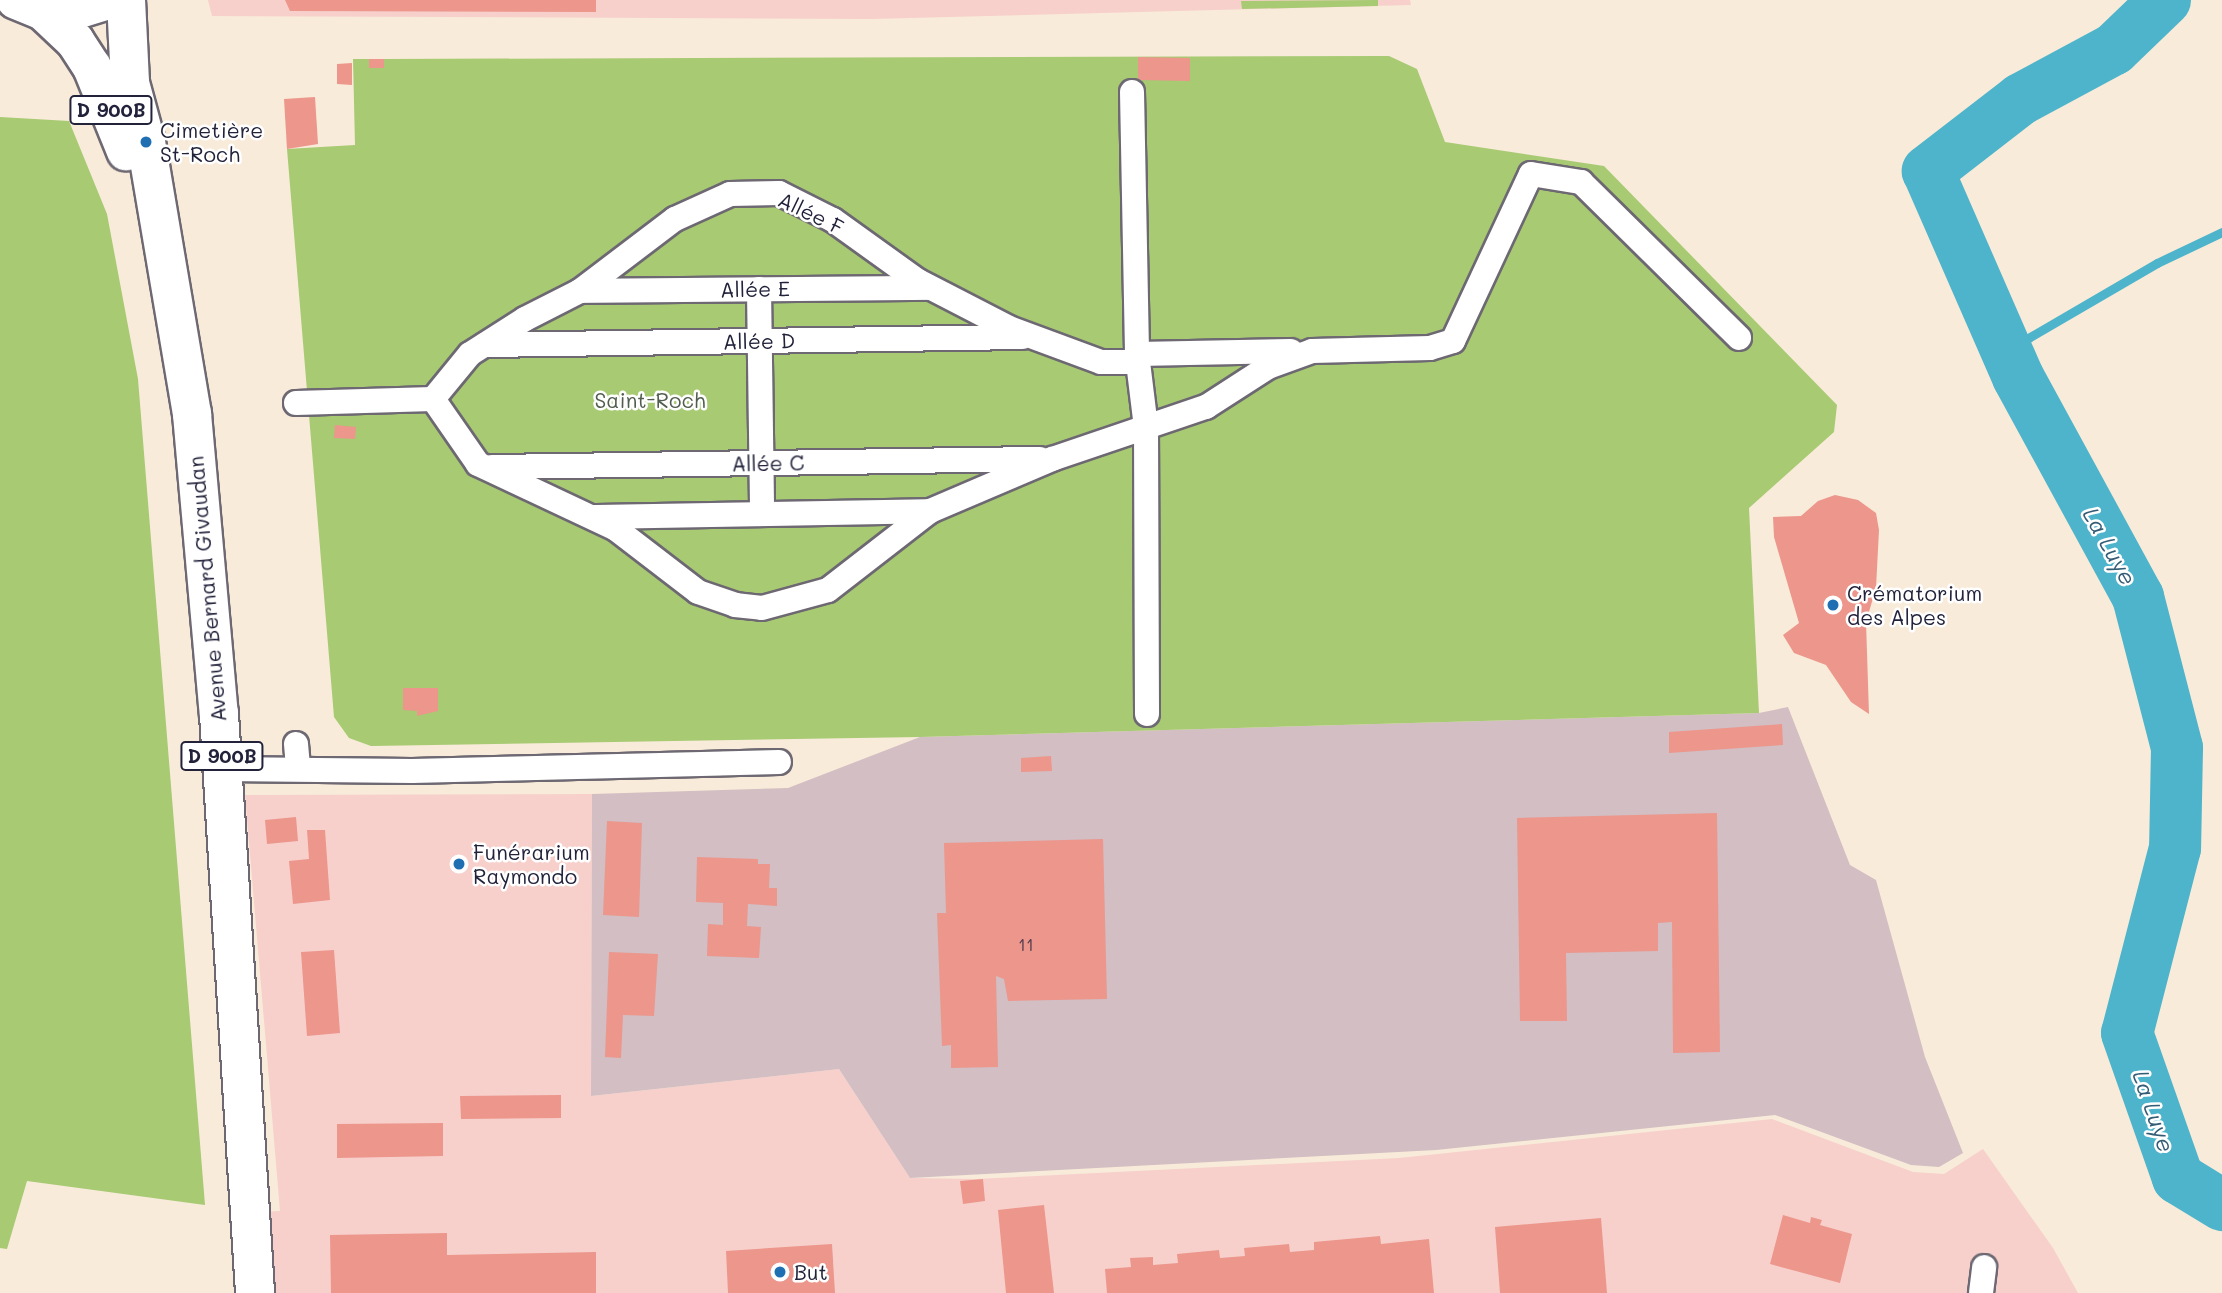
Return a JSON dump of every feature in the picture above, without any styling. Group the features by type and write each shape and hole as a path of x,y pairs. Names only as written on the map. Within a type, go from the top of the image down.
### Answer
{"main road":[{"path":"29,6 66,13 108,0"},
{"name":"D 900B","path":"125,0 131,83 158,222"},
{"name":"D 900B","path":"29,6 75,40 92,67 158,222"},
{"name":"Avenue Bernard Givaudan","path":"158,222 192,414 223,769 256,1293"}],"street":[{"path":"1132,92 1138,358 1146,428 1147,713"},
{"name":"Allée F","path":"433,399 470,354 580,291 685,215 730,194 779,193 833,220 930,288 1033,337 1101,362 1138,358 1430,348 1453,341 1531,174 1581,182 1740,338"},
{"name":"Allée E","path":"580,291 930,288"},
{"path":"759,289 762,514"},
{"name":"Allée D","path":"484,345 1033,337"},
{"path":"296,403 433,399 478,464 616,529 698,592 735,605 762,608 828,590 930,511 1052,459 1206,407 1268,367 1312,351"},
{"name":"Allée C","path":"484,467 1052,459"},
{"path":"590,517 930,511"},
{"path":"296,744 298,769"},
{"path":"223,769 779,762"},
{"path":"1982,1293 1984,1268"}],"shaded area":[{"path":"208,0 1410,0 1411,5 871,19 212,16"},
{"path":"1788,707 1850,865 1876,880 1925,1057 1963,1153 1939,1167 1911,1165 1775,1115 1436,1150 910,1178 839,1069 591,1096 592,794 788,788 920,737 1759,713"},
{"path":"592,794 591,1096 839,1069 910,1178 976,1179 1399,1158 1772,1119 1913,1172 1944,1174 1983,1149 2053,1248 2078,1293 265,1293 260,1212 280,1211 245,795"}],"green space":[{"path":"1378,0 1378,6 1242,9 1241,1"},
{"name":"Saint-Roch","path":"1389,56 1417,69 1445,142 1604,166 1837,405 1834,432 1749,508 1759,713 920,737 371,746 349,738 334,717 287,149 355,145 353,59 369,59 370,68 383,68 384,59"},
{"path":"0,117 69,121 107,214 138,379 205,1205 27,1181 7,1249 0,1248"}],"building":[{"path":"285,0 596,0 596,12 290,11"},
{"path":"1138,57 1190,58 1190,81 1138,80"},
{"path":"369,59 384,59 384,68 369,68"},
{"path":"352,63 352,85 337,84 337,64"},
{"path":"315,97 318,144 287,149 284,99"},
{"path":"335,425 356,427 355,439 334,438"},
{"name":"Crématorium des Alpes","path":"1835,495 1858,500 1876,513 1879,530 1876,588 1866,622 1869,714 1851,702 1826,665 1794,653 1783,635 1799,623 1774,537 1773,517 1801,516 1818,501"},
{"path":"403,688 438,688 438,711 417,716 417,711 403,710"},
{"path":"1782,724 1783,745 1669,753 1669,732"},
{"path":"1051,756 1052,771 1021,772 1021,758"},
{"path":"1717,813 1720,1052 1673,1053 1672,922 1658,923 1658,951 1566,953 1567,1021 1520,1021 1517,818"},
{"path":"296,817 298,841 267,844 265,820"},
{"path":"607,821 642,823 639,917 603,915"},
{"path":"307,830 325,830 330,900 293,904 289,861 309,859"},
{"path":"1103,839 1107,999 1008,1001 1004,979 996,976 998,1067 951,1068 951,1045 942,1046 937,913 946,913 944,843"},
{"path":"697,857 758,859 758,864 770,864 769,888 777,888 777,906 748,904 747,926 761,927 759,958 707,956 708,924 723,925 723,903 696,902"},
{"path":"334,950 340,1033 307,1036 301,952"},
{"path":"609,952 658,954 654,1016 623,1015 621,1058 605,1057"},
{"path":"561,1095 561,1118 461,1119 460,1096"},
{"path":"443,1123 443,1156 337,1158 337,1124"},
{"path":"983,1179 985,1201 963,1204 960,1181"},
{"path":"1044,1205 1054,1293 1006,1293 998,1210"},
{"path":"1783,1215 1810,1223 1811,1217 1822,1220 1820,1225 1852,1234 1840,1283 1770,1264"},
{"path":"1601,1218 1607,1293 1500,1293 1495,1227"},
{"path":"447,1233 447,1255 596,1252 596,1293 331,1293 330,1235"},
{"path":"1380,1236 1381,1244 1429,1239 1434,1293 1107,1293 1105,1269 1131,1267 1130,1258 1153,1257 1153,1265 1178,1263 1177,1254 1219,1250 1220,1258 1245,1256 1244,1248 1289,1244 1290,1252 1314,1250 1314,1242"},
{"name":"But","path":"832,1244 835,1293 728,1293 726,1251"}],"waterway":[{"name":"La Luye","path":"2165,0 2114,49 2021,99 1928,171 2018,377 2138,597 2177,748 2175,848 2127,1033 2178,1178 2222,1205"},
{"path":"2006,351 2157,263 2222,232"}],"place":[{"name":"Cimetière St-Roch","path":"146,142"},
{"name":"Crématorium des Alpes","path":"1833,605"},
{"name":"Funérarium Raymondo","path":"459,864"},
{"name":"But","path":"780,1272"}]}
